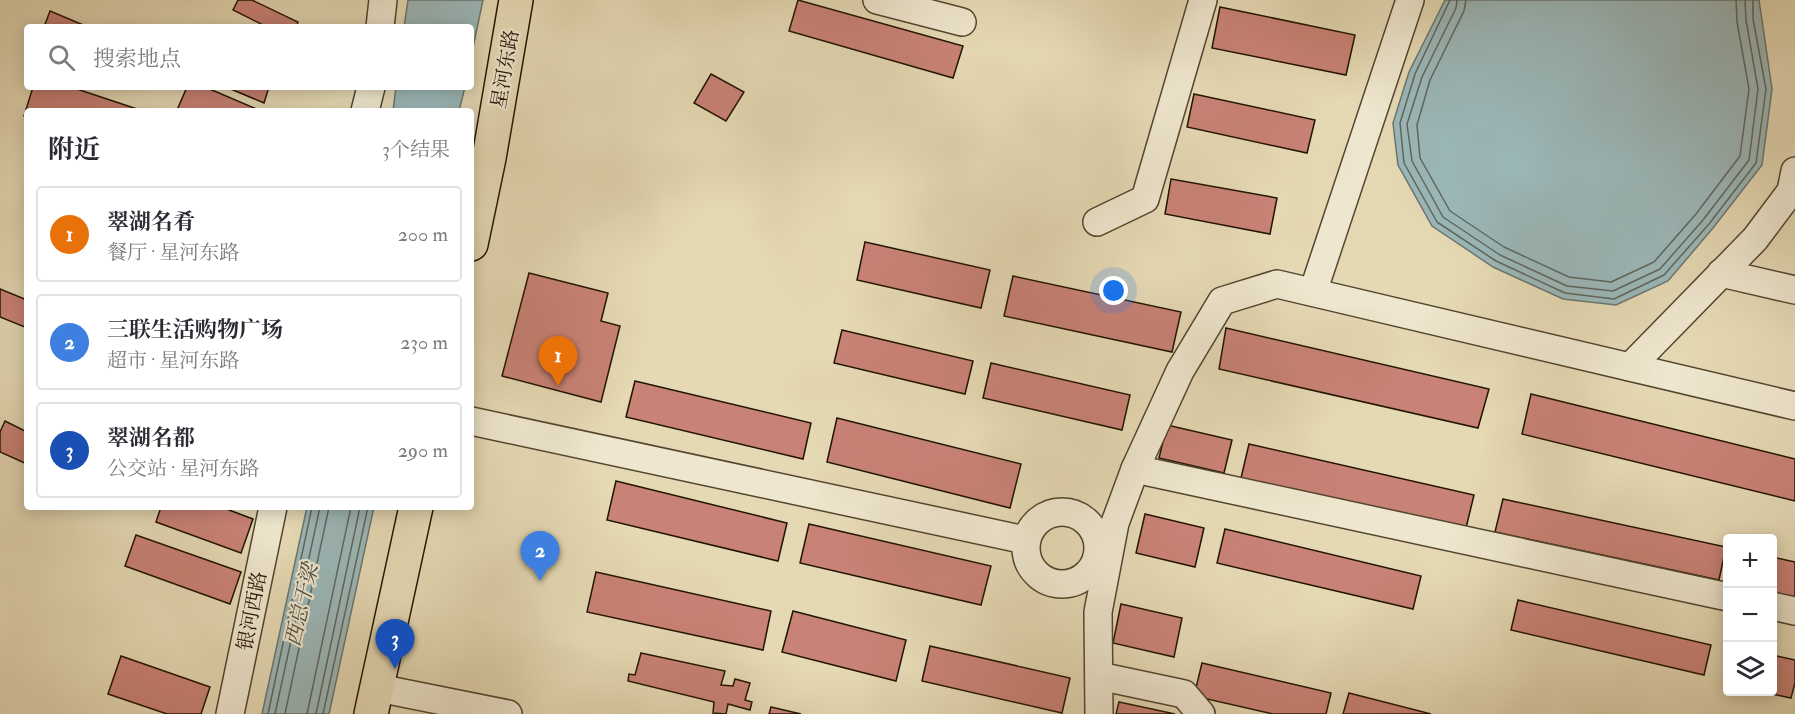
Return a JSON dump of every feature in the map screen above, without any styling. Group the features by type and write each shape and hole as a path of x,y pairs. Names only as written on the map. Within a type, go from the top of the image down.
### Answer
{"main road":[{"name":"星河东路","path":"474,230 489,158 516,0"},
{"path":"375,701 415,510"}],"street":[{"path":"380,24 383,0"},
{"path":"877,0 962,22"},
{"path":"1097,222 1145,199 1203,0"},
{"path":"1313,292 1410,0"},
{"path":"366,108 370,90"},
{"path":"1630,367 1755,239 1791,191 1795,171"},
{"path":"1721,273 1795,290"},
{"path":"1099,714 1098,612 1115,524 1135,469 1179,371 1222,301 1277,284 1795,406"},
{"path":"474,422 1025,540"},
{"path":"1135,469 1723,596"},
{"name":"银河西路","path":"230,714 272,510"},
{"path":"1777,607 1795,611"},
{"path":"1099,676 1184,694 1201,714"},
{"path":"375,701 508,714"}],"water":[{"path":"408,0 483,0 474,43 474,24 404,24"},
{"path":"1445,0 1759,0 1772,89 1762,165 1668,281 1616,305 1563,299 1493,267 1432,226 1398,165 1393,123 1409,72"},
{"path":"396,90 464,90 460,108 393,108"},
{"name":"西总干梁","path":"306,510 373,510 329,714 262,714"}],"building":[{"path":"238,0 252,0 298,22 297,24 261,24 233,10"},
{"path":"798,0 963,46 953,78 789,31"},
{"path":"1220,7 1355,35 1346,75 1212,48"},
{"path":"50,11 81,24 45,24"},
{"path":"711,74 744,92 726,121 694,103"},
{"path":"32,90 80,90 134,108 26,108"},
{"path":"186,90 212,90 254,108 178,108"},
{"path":"233,90 268,90 264,103"},
{"path":"1194,94 1315,120 1307,153 1187,127"},
{"path":"1171,179 1277,198 1270,234 1165,214"},
{"path":"865,242 990,270 981,308 857,280"},
{"path":"529,273 608,293 601,321 620,326 601,402 502,376"},
{"path":"1013,276 1181,312 1172,352 1004,316"},
{"path":"0,289 24,299 24,327 0,317"},
{"path":"1226,328 1489,389 1478,428 1219,369"},
{"path":"842,330 973,361 965,394 834,363"},
{"path":"991,363 1130,395 1122,430 983,398"},
{"path":"635,381 811,423 803,459 626,417"},
{"path":"1531,394 1795,459 1795,501 1522,434"},
{"path":"837,418 1021,464 1010,508 827,462"},
{"path":"5,421 24,430 24,463 0,452 0,432"},
{"path":"1167,425 1232,440 1224,473 1159,458"},
{"path":"1249,444 1474,495 1466,528 1241,478"},
{"path":"616,481 787,523 778,561 607,520"},
{"path":"1503,499 1723,546 1723,561 1719,580 1495,532"},
{"path":"160,510 229,510 253,519 241,553 156,522"},
{"path":"1145,514 1204,528 1195,567 1136,553"},
{"path":"809,524 991,566 981,605 800,563"},
{"path":"1225,529 1421,576 1413,609 1217,563"},
{"path":"136,535 241,572 230,604 125,566"},
{"path":"1777,558 1795,562 1795,600 1777,596"},
{"path":"596,572 771,611 763,650 587,612"},
{"path":"1518,600 1711,645 1704,675 1511,630"},
{"path":"1121,604 1182,618 1174,657 1113,643"},
{"path":"793,611 906,640 896,681 782,652"},
{"path":"930,646 1070,678 1062,713 922,681"},
{"path":"641,653 725,671 721,685 733,686 735,679 750,683 745,700 752,702 750,710 728,704 726,714 713,713 714,702 628,681 629,674 635,675"},
{"path":"121,656 210,687 201,714 167,714 108,694"},
{"path":"1777,656 1795,660 1795,683 1791,698 1777,695"},
{"path":"1202,663 1331,693 1326,714 1273,714 1194,696"},
{"path":"1349,693 1431,714 1343,714"},
{"path":"1119,702 1175,714 1116,714"},
{"path":"771,707 801,714 769,714"}],"place":[{"name":"翠湖名肴","path":"558,386"},
{"name":"三联生活购物广场","path":"540,581"},
{"name":"翠湖名都","path":"395,669"}]}
